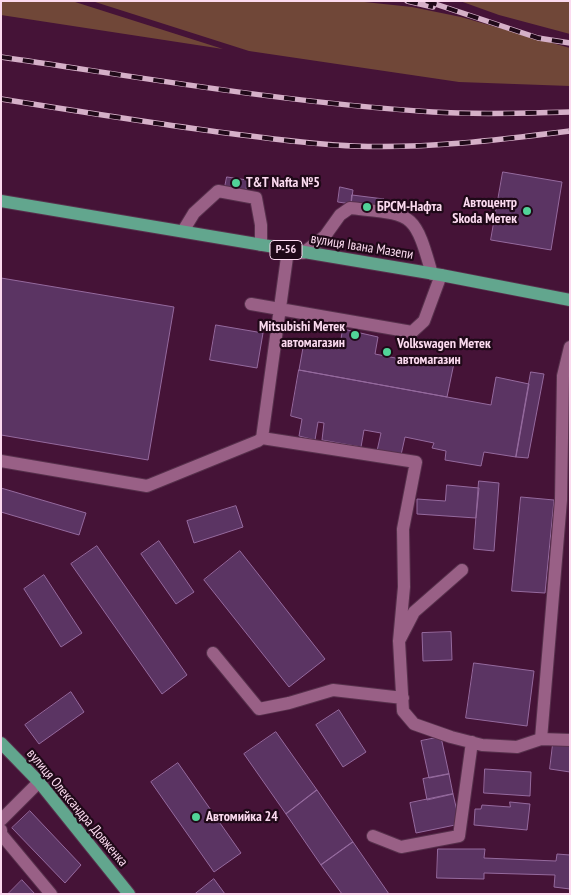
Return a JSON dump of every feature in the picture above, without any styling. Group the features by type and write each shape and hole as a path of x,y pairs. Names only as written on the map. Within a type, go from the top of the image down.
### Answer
{"main road":[{"name":"вулиця Івана Мазепи","path":"1,201 436,275 570,300"},
{"name":"вулиця Олександра Довженка","path":"1,743 39,782 129,894"}],"lane":[{"path":"183,231 194,213 218,191 256,198 261,225 261,246"},
{"path":"251,304 412,332 424,321 436,275 422,239 412,221 398,214 350,208 340,215 325,236 302,253"},
{"path":"262,438 288,250"},
{"path":"541,739 561,500 565,473 563,376 570,347"},
{"path":"1,461 146,486 262,438 416,462 404,529 404,587 399,642 404,711 414,724 482,745 517,747 541,739 570,740"},
{"path":"399,642 414,612 462,570"},
{"path":"213,653 260,709 333,690 403,698"},
{"path":"373,836 401,847 459,836 472,742"},
{"path":"1,820 39,782"},
{"path":"1,830 1,834 51,894"}],"shaded area":[{"path":"1,1 72,1 223,49 1,15"},
{"path":"92,1 355,1 412,7 461,17 570,48 570,86 459,82 249,51"},
{"path":"460,1 570,1 570,34 499,15"}],"building":[{"name":"Автоцентр Skoda Метек","path":"503,172 562,182 551,250 491,240"},
{"name":"Т&T Nafta №5","path":"227,177 247,180 246,191 225,187"},
{"path":"340,187 353,190 351,204 338,202"},
{"name":"БРСМ-Нафта","path":"352,195 384,199 382,213 351,209"},
{"path":"1,278 174,307 148,460 1,435"},
{"path":"216,325 263,333 257,368 210,360"},
{"path":"343,329 378,337 375,354 421,363 422,358 454,363 447,397 299,370 304,342 339,349"},
{"path":"299,370 491,405 496,377 529,384 516,457 484,452 481,466 445,460 446,451 432,448 434,443 405,437 401,455 377,451 381,433 364,430 361,447 322,440 324,423 318,422 315,440 299,436 302,419 291,416"},
{"path":"531,372 544,374 528,458 516,457"},
{"path":"479,481 499,483 494,551 474,549"},
{"path":"447,485 479,488 476,518 417,514 417,499 445,501"},
{"path":"1,488 86,513 79,535 1,512"},
{"path":"521,497 554,500 545,593 512,591"},
{"path":"236,506 243,527 194,543 187,521"},
{"path":"159,541 194,592 176,604 141,554"},
{"path":"97,546 187,675 162,694 71,564"},
{"path":"240,551 325,659 289,687 204,580"},
{"path":"44,575 82,633 61,647 24,589"},
{"path":"451,632 452,660 423,661 422,633"},
{"path":"474,663 534,671 527,726 466,718"},
{"path":"71,692 84,712 39,744 25,725"},
{"path":"339,710 366,752 343,767 316,725"},
{"path":"276,732 317,790 286,814 244,754"},
{"path":"441,737 449,774 429,778 421,741"},
{"path":"553,744 570,746 570,772 550,769"},
{"name":"Автомийка 24","path":"178,763 241,853 214,872 151,782"},
{"path":"485,769 531,772 530,796 484,793"},
{"path":"449,774 453,794 427,800 423,779"},
{"path":"317,790 353,842 321,865 286,814"},
{"path":"453,794 460,824 416,833 410,803"},
{"path":"510,802 530,804 527,830 474,825 475,809 481,809 482,805 510,807"},
{"path":"30,811 81,865 65,883 12,828"},
{"path":"353,842 389,894 342,894 321,865"},
{"path":"438,849 485,849 484,858 556,861 557,854 570,855 570,889 554,887 555,875 484,873 484,879 437,878"},
{"path":"214,879 225,894 195,894"},
{"path":"22,880 35,894 8,894"}],"railway":[{"path":"407,1 433,7"},
{"path":"426,1 538,38 570,43"},
{"path":"1,57 325,103 433,112 502,114 570,112"},
{"path":"1,99 198,129 338,145 381,147 435,145 570,131"}],"place":[{"name":"Т&T Nafta №5","path":"236,183"},
{"name":"БРСМ-Нафта","path":"367,207"},
{"name":"Автоцентр Skoda Метек","path":"527,211"},
{"name":"Mitsubishi Метек автомагазин","path":"355,335"},
{"name":"Volkswagen Метек автомагазин","path":"387,352"},
{"name":"Автомийка 24","path":"196,817"}]}
